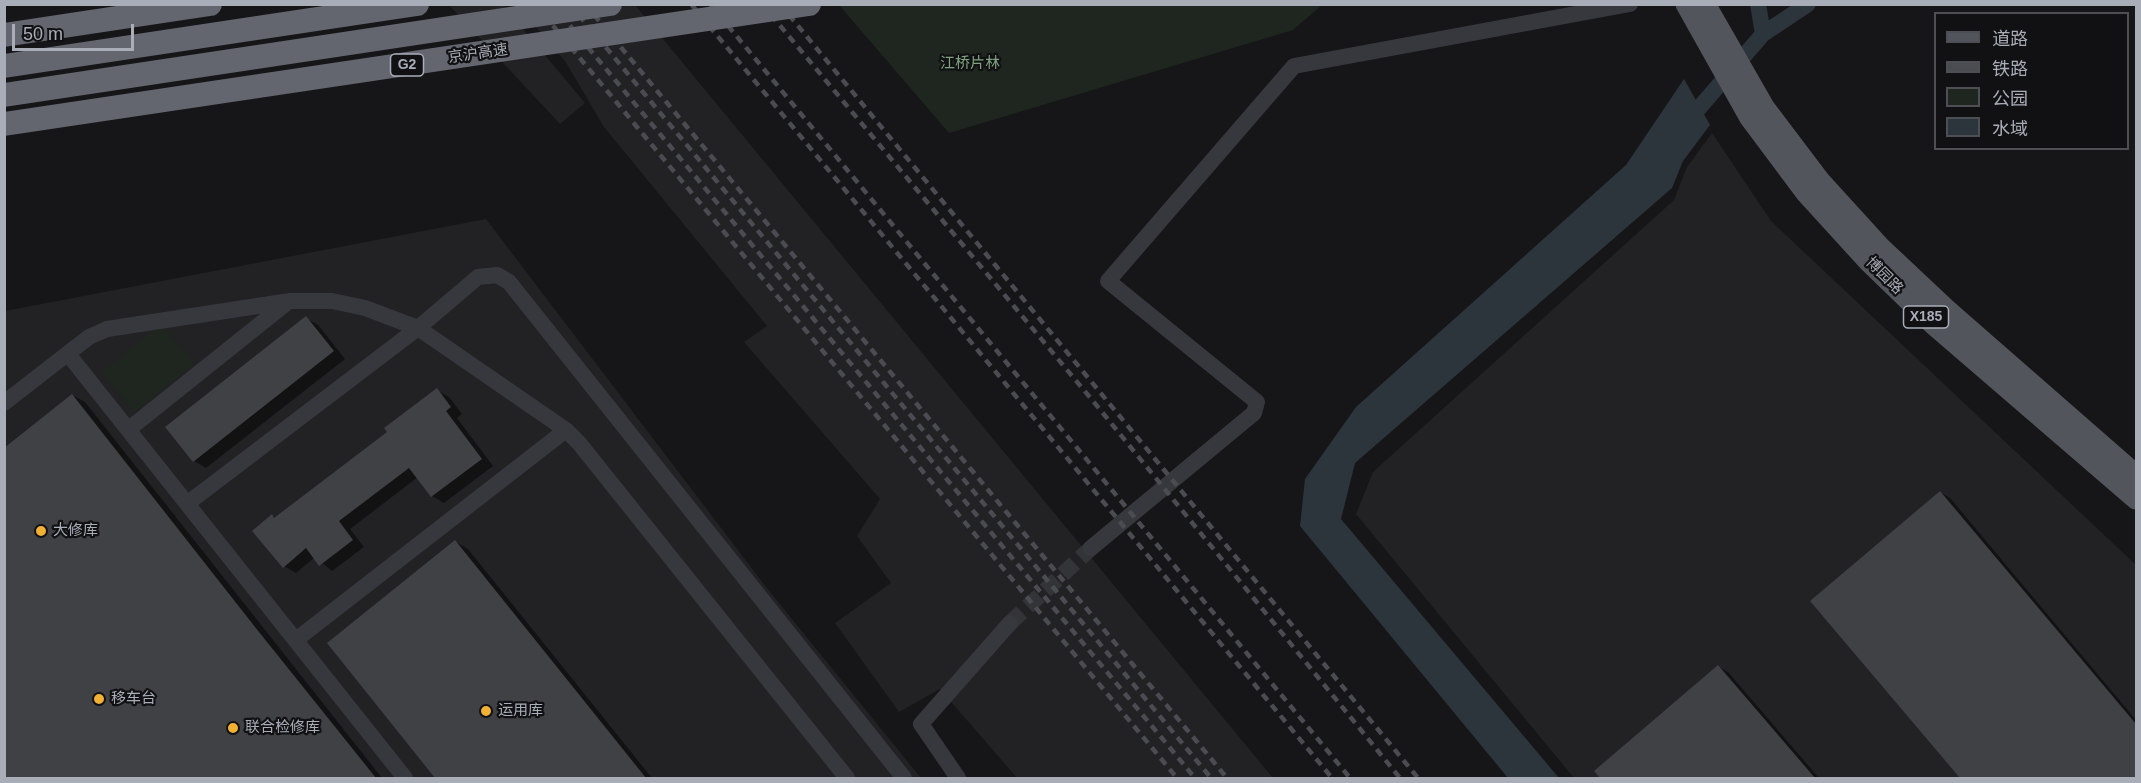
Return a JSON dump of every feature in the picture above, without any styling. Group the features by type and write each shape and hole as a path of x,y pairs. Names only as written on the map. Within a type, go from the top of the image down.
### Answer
{"highway":[{"path":"4,35 210,4"},
{"path":"4,66 417,4"},
{"name":"京沪高速","path":"4,95 610,4"},
{"name":"京沪高速","path":"4,124 809,4"}],"main road":[{"name":"博园路","path":"1686,4 1712,36 1806,193 1868,261 1933,324 2136,499"},
{"name":"博园路","path":"1705,4 1712,36"},
{"name":"博园路","path":"1750,100 1881,248 1947,310 2136,475"}],"street":[{"path":"1091,548 1254,413 1257,402 1108,281 1294,66 1630,4"},
{"path":"188,503 418,328 478,277 497,275 510,282 904,778"},
{"path":"129,429 290,301"},
{"path":"4,403 89,337 107,329 290,301 332,301 365,308 418,328 566,430 579,443 847,778"},
{"path":"68,354 297,639 405,778"},
{"path":"297,639 566,430"},
{"path":"958,778 921,724 1010,623"}],"shaded area":[{"path":"449,5 503,5 585,103 560,124"},
{"path":"517,5 635,5 1273,778 1017,778 940,689 899,712 835,623 891,583 857,536 880,499 744,342 767,326 604,127 565,61"},
{"path":"1712,133 1771,221 2136,565 2136,778 1574,778 1356,514 1373,472 1674,200 1687,167"},
{"path":"486,219 766,587 921,778 5,778 5,311"}],"green space":[{"name":"江桥片林","path":"839,5 1322,5 1293,30 949,133"},
{"path":"162,324 194,364 134,412 102,372"}],"water":[{"path":"1684,79 1710,125 1683,161 1672,188 1355,463 1341,519 1559,778 1508,778 1300,526 1305,479 1356,407 1626,165"}],"building":[{"path":"306,316 334,351 193,462 165,427"},
{"path":"437,388 451,407 446,411 482,459 431,497 409,468 339,521 353,540 319,566 306,548 283,568 252,531 272,514 274,518 387,432 384,428"},
{"path":"72,394 376,778 4,778 4,448"},
{"path":"1940,491 2136,724 2136,778 1960,778 1810,601"},
{"name":"运用库","path":"455,540 646,778 435,778 327,643"},
{"path":"1718,665 1815,778 1600,778 1594,771"}],"waterway":[{"path":"1758,4 1763,34"},
{"path":"1687,122 1763,34 1808,4"}],"tunnel":[{"path":"1010,623 1091,548"}],"railway":[{"path":"535,4 1177,778"},
{"path":"552,4 1195,778"},
{"path":"570,4 1211,778"},
{"path":"585,4 1227,778"},
{"path":"691,4 1332,778"},
{"path":"710,4 1350,778"},
{"path":"762,4 1093,401 1400,778"},
{"path":"780,4 1418,778"}],"place":[{"name":"大修库","path":"41,531"},
{"name":"移车台","path":"99,699"},
{"name":"运用库","path":"486,711"},
{"name":"联合检修库","path":"233,728"}]}
